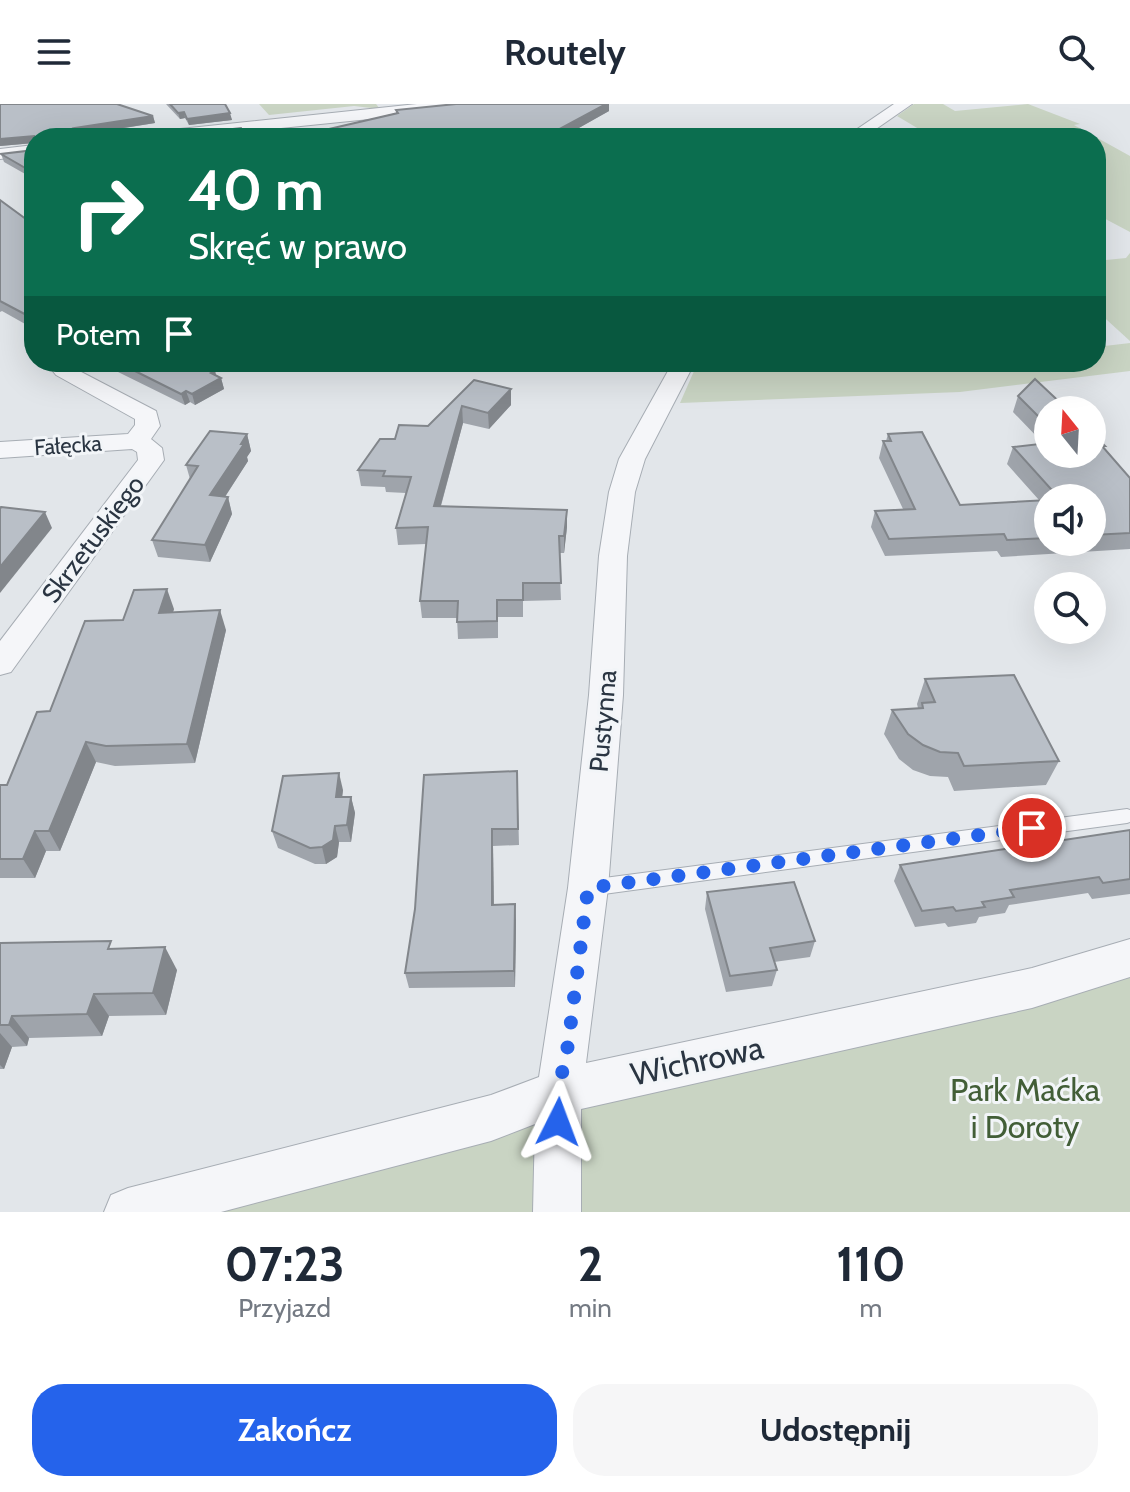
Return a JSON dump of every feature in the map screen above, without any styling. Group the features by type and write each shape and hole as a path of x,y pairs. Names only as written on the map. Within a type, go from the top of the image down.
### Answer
{"street":[{"path":"225,128 468,104"},
{"path":"867,128 904,104"},
{"path":"0,154 24,151"},
{"name":"Skrzetuskiego","path":"0,664 150,463 149,448 136,441 148,426 147,416 68,372"},
{"name":"Pustynna","path":"557,1212 558,1092 568,1045 588,888 606,695 613,556 622,492 639,446 679,372"},
{"name":"Fałęcka","path":"0,450 136,441"},
{"name":"Wichrowa","path":"128,1212 491,1118 558,1092 1032,988 1130,958"}],"lane":[{"path":"588,888 1127,816"}],"green space":[{"path":"259,104 376,104 380,109 354,106 269,115"},
{"path":"914,104 943,104 955,111 1028,104 1080,124 1074,125 1079,128 917,128 897,116"},
{"path":"1106,143 1130,156 1130,232 1106,219"},
{"path":"1130,253 1130,341 1106,319 1106,260 1126,258"},
{"path":"1130,343 1130,371 960,392 680,403 694,372 1106,372 1106,346"},
{"name":"Park Maćka i Doroty","path":"1130,970 1130,1212 199,1212 625,1095"}],"building":[{"path":"0,104 117,104 153,116 75,128 24,128 24,137 0,139"},
{"path":"170,104 225,104 230,113 187,119 184,112 178,113"},
{"path":"456,104 606,104 562,128 333,128 398,113 396,110"},
{"path":"24,151 24,167 1,154"},
{"path":"0,200 24,218 24,314 0,301"},
{"path":"137,372 213,372 221,378 192,394 186,391 181,394"},
{"path":"1035,379 1053,396 1034,396 1034,412 1018,396"},
{"path":"474,380 511,389 488,413 462,406 434,506 567,510 564,536 559,536 561,583 523,583 523,600 497,600 497,621 457,622 458,601 420,601 428,527 396,528 411,477 383,476 385,471 358,470 380,439 395,439 399,425 428,426"},
{"path":"210,431 247,434 241,444 244,444 210,495 228,497 205,545 152,540 198,466 186,465"},
{"path":"922,432 960,505 1034,501 1034,539 1007,540 1004,534 889,539 875,511 915,509 883,441 891,441 888,434"},
{"path":"1034,445 1034,468 1106,468 1106,451 1130,478 1130,533 1106,534 1106,484 1046,484 1013,447"},
{"path":"0,509 45,512 0,567"},
{"path":"167,589 159,613 220,610 187,744 106,746 86,742 49,831 35,831 23,859 0,859 0,785 7,785 37,712 50,711 85,621 123,620 134,590"},
{"path":"1014,675 1059,761 964,766 958,753 940,752 908,734 892,710 923,708 922,703 935,702 925,679"},
{"path":"517,771 518,829 492,829 492,905 515,904 514,971 405,973 415,909 424,775"},
{"path":"339,773 336,797 351,797 347,825 335,826 333,840 322,847 310,848 272,831 283,776"},
{"path":"1130,830 1130,879 1103,883 1099,877 1010,890 1014,897 982,902 985,907 922,911 900,865"},
{"path":"794,882 815,941 770,948 777,970 730,976 707,892"},
{"path":"111,941 108,949 165,947 153,993 94,994 87,1014 12,1016 9,1025 0,1025 0,943"}],"route":[{"path":"558,1122 558,1092 568,1045 588,888 1032,828"}]}
